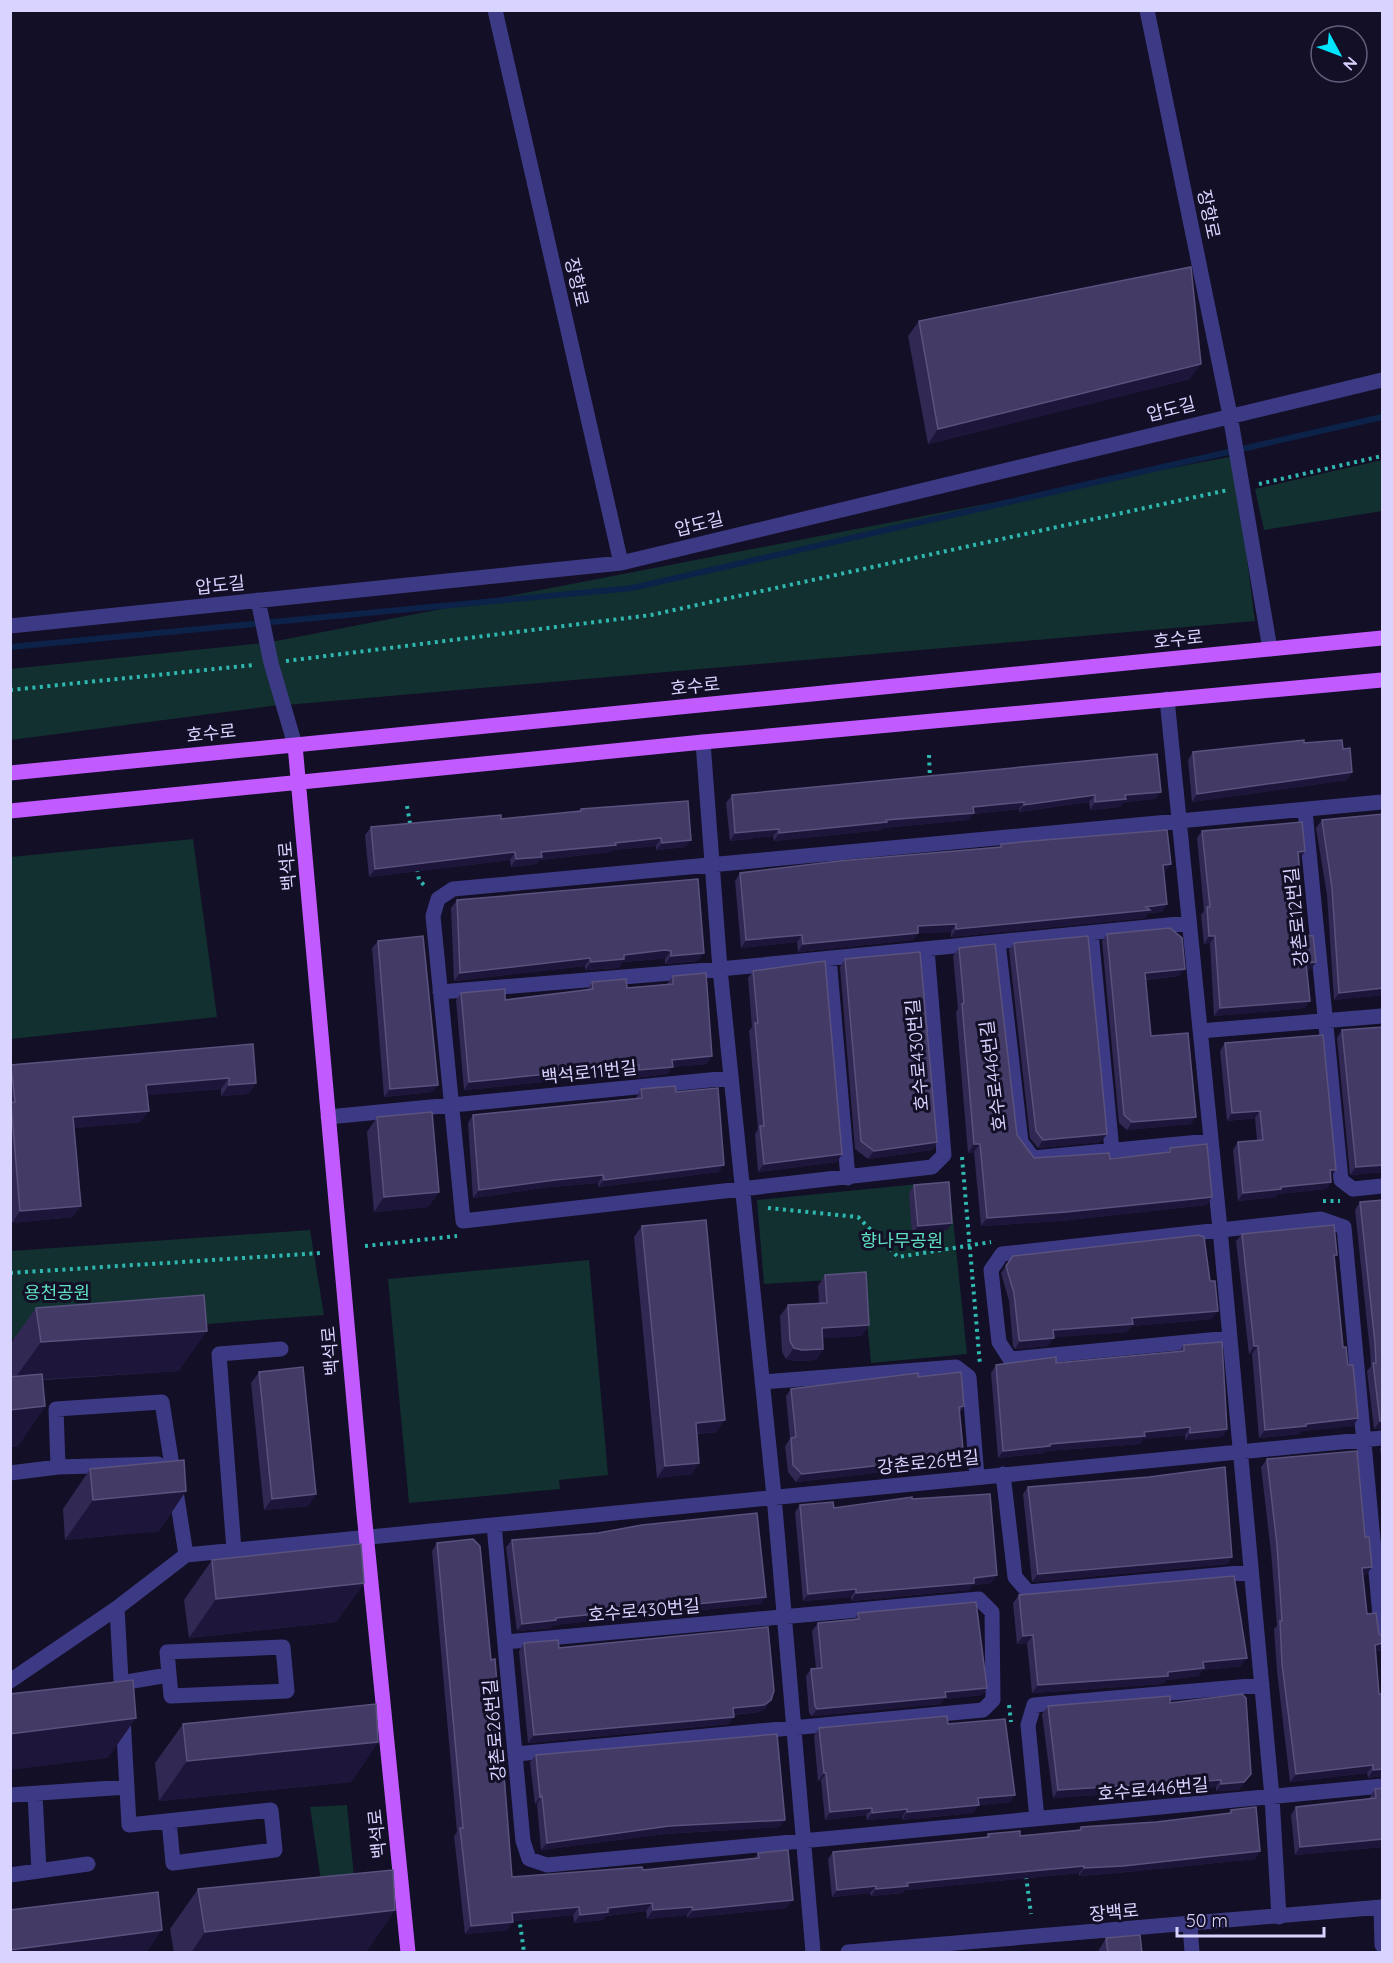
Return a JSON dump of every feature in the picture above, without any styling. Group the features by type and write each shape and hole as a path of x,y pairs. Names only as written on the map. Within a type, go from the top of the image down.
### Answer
{"main road":[{"name":"호수로","path":"10,773 1383,638"},
{"path":"10,811 703,742 1383,680"},
{"name":"백석로","path":"295,745 366,1536 408,1953"}],"street":[{"name":"장항로","path":"495,10 621,563"},
{"name":"장항로","path":"1147,10 1231,420 1270,649"},
{"name":"압도길","path":"10,626 260,606 621,563 1231,420 1383,380"},
{"path":"260,606 271,663 295,745"},
{"path":"1167,699 1220,1229 1262,1685 1279,1917"},
{"path":"703,742 720,969 774,1496 813,1953"},
{"path":"451,1106 433,916 438,899 453,889 1383,802"},
{"name":"강촌로12번길","path":"1305,811 1341,1180 1353,1189 1383,1186"},
{"path":"440,992 720,969 1189,923"},
{"path":"1091,933 1112,1151"},
{"name":"호수로446번길","path":"998,942 1021,1142 1033,1158 1210,1141"},
{"name":"호수로430번길","path":"451,1106 463,1221 932,1167 944,1155 927,949"},
{"path":"829,958 848,1178"},
{"path":"1200,1031 1383,1016"},
{"name":"백석로11번길","path":"328,1117 730,1078"},
{"path":"1230,1338 1010,1359 999,1342 991,1270 997,1248 1321,1219 1344,1227 1383,1637"},
{"path":"234,1550 219,1354 281,1349"},
{"path":"762,1382 956,1367 969,1377 977,1477"},
{"path":"10,1681 117,1608 186,1555 162,1402 56,1408 58,1467"},
{"name":"강촌로26번길","path":"186,1555 1383,1438"},
{"path":"10,1473 58,1467 170,1463"},
{"path":"1003,1474 1015,1577 1028,1592 1251,1572"},
{"name":"강촌로26번길","path":"494,1525 523,1841 529,1859 547,1865 804,1842"},
{"name":"호수로430번길","path":"505,1642 979,1599 992,1612 993,1700 983,1710 795,1727"},
{"path":"117,1608 129,1825 271,1810 275,1850 173,1863 169,1821"},
{"path":"283,1647 287,1691 171,1696 168,1675 167,1652 283,1647"},
{"path":"121,1683 168,1675"},
{"path":"804,1842 1037,1818 1028,1725 1034,1705 1262,1685"},
{"path":"516,1754 795,1727"},
{"name":"호수로446번길","path":"1037,1818 1383,1786"},
{"path":"10,1796 127,1787"},
{"path":"35,1794 39,1870"},
{"path":"10,1875 88,1863"},
{"path":"1382,1907 1383,1946"},
{"name":"장백로","path":"848,1953 1382,1907"},
{"path":"1190,1925 1192,1953"}],"path":[{"path":"10,690 271,663 651,615 1383,456"},
{"path":"929,755 931,787"},
{"path":"407,806 412,838"},
{"path":"416,859 419,880 438,899"},
{"path":"962,1155 981,1376"},
{"path":"768,1208 858,1217 898,1257 969,1245 997,1248"},
{"path":"10,1272 321,1253"},
{"path":"1026,1870 1031,1914"},
{"path":"518,1909 524,1953"}],"green space":[{"path":"1234,456 1255,621 286,705 271,642"},
{"path":"1382,460 1382,511 1264,530 1255,489"},
{"path":"263,643 278,705 11,740 10,669"},
{"path":"193,839 217,1017 11,1039 11,857"},
{"name":"향나무공원","path":"949,1181 967,1354 871,1363 863,1278 764,1284 757,1200"},
{"name":"용천공원","path":"310,1230 324,1315 11,1339 11,1251"},
{"path":"589,1260 608,1475 559,1480 560,1489 409,1503 388,1279"},
{"path":"347,1805 354,1877 321,1881 310,1807"}],"building":[{"path":"1191,267 1201,364 938,429 919,321"},
{"path":"1304,740 1304,743 1342,740 1343,749 1350,748 1352,772 1197,794 1193,752"},
{"path":"1157,754 1161,792 1125,795 1126,799 1095,802 1095,795 1024,805 1024,802 973,807 974,813 886,820 887,822 779,833 779,829 735,833 732,795"},
{"path":"688,801 691,840 662,843 661,838 541,852 542,857 516,859 515,852 375,869 371,827 501,815 501,819 581,811 581,809"},
{"path":"1383,814 1383,988 1339,993 1332,888 1322,820"},
{"path":"1302,822 1305,851 1298,852 1305,935 1313,936 1316,962 1306,963 1310,1001 1220,1008 1215,936 1209,936 1207,907 1210,907 1202,831"},
{"path":"1167,830 1171,864 1163,865 1167,904 1146,907 1150,910 956,929 956,924 918,926 918,933 803,944 802,935 746,940 740,873 839,861 1001,847 1001,844"},
{"path":"698,879 704,953 671,956 671,951 665,950 624,955 624,959 591,962 590,958 460,973 457,900"},
{"path":"1170,928 1182,938 1185,969 1145,973 1151,1036 1188,1033 1196,1117 1132,1122 1124,1115 1107,934"},
{"path":"423,936 438,1085 390,1089 378,941"},
{"path":"1088,936 1107,1134 1043,1140 1036,1131 1014,943"},
{"path":"995,944 1017,1135 1034,1158 1109,1153 1110,1159 1170,1152 1170,1148 1207,1144 1212,1197 987,1218 980,1144 974,1144 959,948"},
{"path":"920,952 937,1142 874,1151 861,1141 845,959"},
{"path":"825,961 842,1154 764,1164 760,1126 764,1126 753,971"},
{"path":"706,973 712,1056 672,1060 673,1067 639,1070 639,1065 469,1082 461,993 505,989 505,1000 593,989 592,982 626,979 627,988 673,984 673,976"},
{"path":"1383,1027 1383,1165 1356,1167 1342,1030"},
{"path":"1323,1035 1336,1170 1330,1170 1331,1182 1243,1193 1238,1142 1263,1140 1260,1111 1232,1113 1225,1043"},
{"path":"253,1044 256,1083 229,1085 229,1078 146,1085 149,1111 73,1117 81,1206 20,1211 11,1103 15,1102 11,1065"},
{"path":"675,1086 676,1092 718,1088 724,1165 604,1180 603,1175 479,1190 473,1115 642,1098 641,1089"},
{"path":"432,1112 439,1192 384,1197 377,1117"},
{"path":"949,1182 952,1223 918,1226 914,1185"},
{"path":"1383,1200 1383,1421 1380,1421 1373,1363 1376,1363 1375,1343 1360,1202"},
{"path":"706,1220 725,1420 696,1423 699,1463 665,1466 642,1226"},
{"path":"1334,1225 1337,1255 1334,1255 1343,1347 1346,1347 1348,1365 1353,1365 1358,1418 1265,1430 1258,1346 1254,1346 1242,1234"},
{"path":"1199,1235 1204,1237 1210,1281 1215,1281 1218,1311 1132,1318 1133,1324 1053,1330 1054,1338 1020,1341 1014,1293 1006,1266 1013,1256"},
{"path":"866,1272 869,1325 822,1328 823,1349 794,1348 790,1341 788,1305 827,1303 825,1275"},
{"path":"204,1295 207,1331 41,1342 36,1308"},
{"path":"1222,1342 1227,1429 1190,1433 1190,1427 1144,1432 1145,1436 1050,1444 1050,1446 1003,1451 996,1365 1056,1357 1056,1363 1184,1351 1184,1345"},
{"path":"303,1367 316,1494 272,1499 259,1372"},
{"path":"961,1372 964,1406 959,1407 963,1449 955,1457 802,1474 793,1465 791,1438 796,1437 791,1389 918,1373 918,1377"},
{"path":"42,1374 45,1406 10,1410 10,1377"},
{"path":"1357,1451 1365,1537 1369,1537 1372,1567 1362,1568 1367,1614 1376,1613 1379,1634 1383,1637 1383,1643 1375,1645 1379,1694 1383,1694 1383,1769 1373,1770 1373,1765 1296,1774 1282,1664 1280,1621 1282,1621 1277,1545 1267,1459"},
{"path":"184,1460 186,1491 93,1500 90,1469"},
{"path":"1225,1467 1232,1557 1038,1574 1028,1487 1149,1477"},
{"path":"990,1494 997,1575 974,1578 974,1583 856,1593 856,1589 808,1594 800,1505 833,1502 834,1508 912,1497 912,1499"},
{"path":"757,1513 766,1597 556,1618 556,1620 522,1624 512,1540 598,1533 642,1525"},
{"path":"473,1539 480,1546 491,1660 495,1659 512,1877 642,1867 643,1870 759,1858 758,1853 788,1850 793,1900 693,1910 692,1907 653,1910 652,1903 608,1908 608,1912 580,1915 579,1907 512,1913 513,1922 471,1926 460,1828 463,1828 437,1543"},
{"path":"361,1544 364,1583 216,1599 212,1560"},
{"path":"1234,1576 1247,1658 1203,1662 1204,1668 1168,1672 1168,1676 1038,1685 1033,1635 1023,1636 1019,1595"},
{"path":"976,1602 987,1688 945,1692 946,1697 817,1709 815,1706 811,1669 822,1668 818,1623 859,1619 858,1613"},
{"path":"768,1627 774,1691 771,1700 764,1705 733,1708 734,1717 534,1735 524,1643 558,1640 559,1648"},
{"path":"133,1680 136,1718 10,1734 10,1694"},
{"path":"1242,1694 1246,1698 1251,1774 1244,1782 1221,1784 1221,1780 1058,1790 1048,1706 1170,1696 1170,1703"},
{"path":"376,1704 378,1742 187,1761 183,1724"},
{"path":"947,1716 948,1724 1005,1719 1015,1795 978,1798 979,1805 907,1812 907,1809 872,1813 872,1808 830,1812 819,1728"},
{"path":"777,1734 785,1820 669,1826 547,1843 536,1755"},
{"path":"1383,1788 1383,1839 1300,1847 1296,1807 1376,1798 1375,1789"},
{"path":"1256,1807 1260,1851 1123,1866 1084,1868 1084,1866 907,1883 908,1886 876,1889 876,1886 837,1890 833,1852 989,1837 988,1834 1020,1831 1020,1836 1081,1830 1081,1827 1156,1822 1231,1813 1231,1810"},
{"path":"393,1870 395,1910 205,1932 198,1889"},
{"path":"158,1892 162,1930 10,1950 10,1910"},
{"path":"1140,1935 1142,1953 1108,1953 1106,1938"}],"waterway":[{"path":"10,647 632,588 1382,417"}]}
